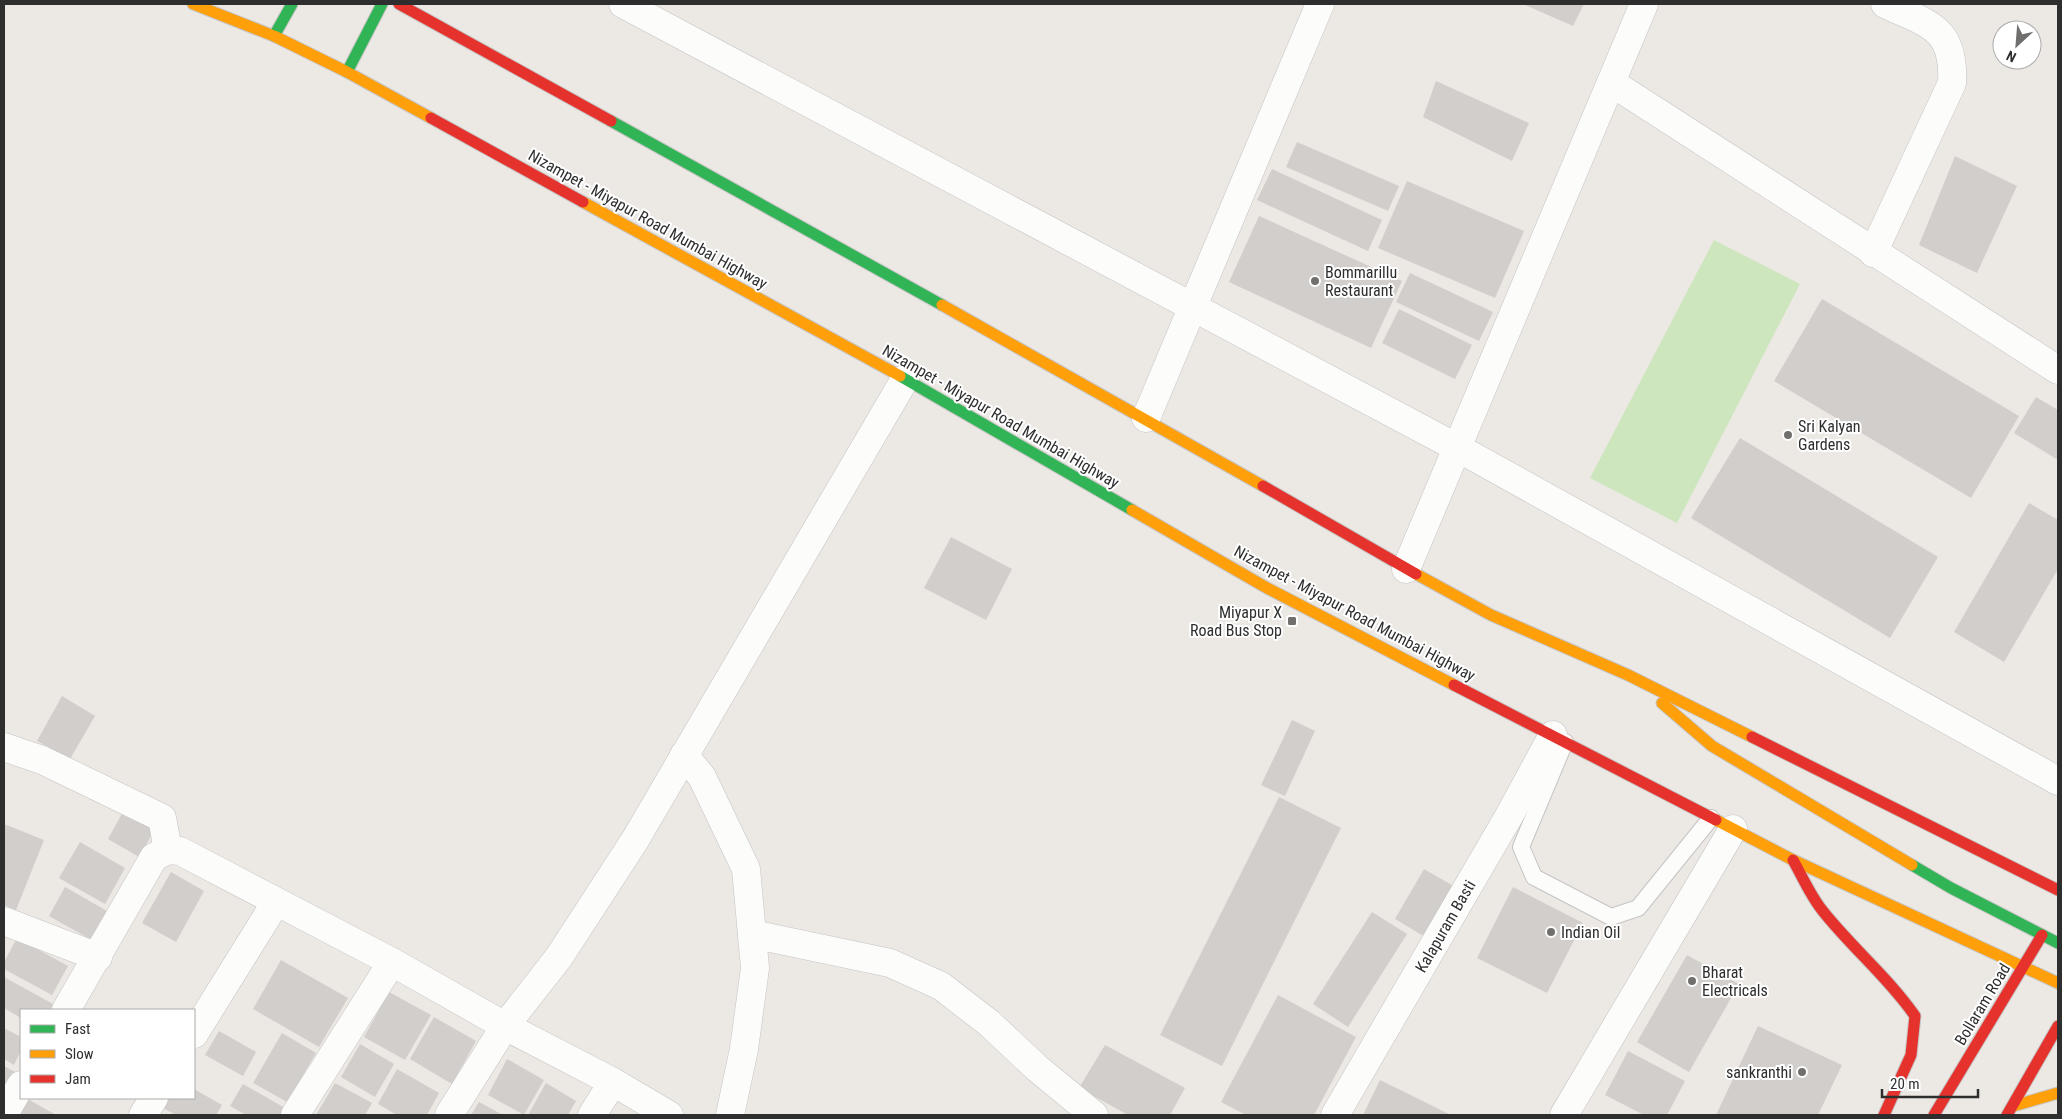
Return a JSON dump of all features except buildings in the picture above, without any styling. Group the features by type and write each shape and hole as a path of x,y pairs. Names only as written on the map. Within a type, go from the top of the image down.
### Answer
{"main road":[{"name":"Nizampet - Miyapur Road Mumbai Highway","path":"193,4 274,36 347,72 905,379 1266,588 1793,860 2058,983"},
{"path":"274,36 292,4"},
{"path":"347,72 382,4"},
{"path":"400,4 1146,418 1406,570 1491,615 1628,675 2058,890"},
{"path":"1628,675 1712,746 1951,888 2058,943"},
{"path":"1793,860 1820,908 1859,954 1896,989 1915,1016 1911,1055 1884,1115"},
{"name":"Bollaram Road","path":"1934,1115 2042,936"},
{"path":"2010,1111 2058,1026"},
{"path":"2010,1111 2058,1094"}],"street":[{"path":"622,4 1456,447 2058,781"},
{"path":"1146,418 1320,4"},
{"path":"1406,570 1456,447 1644,4"},
{"path":"1873,253 1952,82 1953,63 1950,49 1932,26 1885,4"},
{"path":"1612,83 1873,253 2058,370"},
{"path":"449,1115 505,1026 559,957 634,840 905,379"},
{"name":"Kalapuram Basti","path":"1335,1115 1509,816 1559,738"},
{"path":"4,747 42,760 162,818 168,850"},
{"path":"684,755 702,777 746,869 754,968 744,1049 730,1115"},
{"path":"1564,1115 1722,824"},
{"path":"67,1009 154,857 168,850 180,851 392,962 505,1026 613,1082 669,1115"},
{"path":"195,1032 276,902"},
{"path":"4,921 98,957"},
{"path":"752,934 890,963 940,986 989,1023 1037,1068 1094,1115"},
{"path":"295,1115 392,962"},
{"path":"592,1115 613,1082"},
{"path":"4,1114 20,1087"},
{"path":"143,1115 153,1099"}],"lane":[{"path":"1559,738 1521,847 1534,877 1602,913 1611,917 1638,908 1722,824"}],"green space":[{"path":"1714,240 1800,284 1677,523 1590,478"}],"traffic: fast":[{"path":"274,36 292,4"},
{"path":"347,72 382,4"},
{"path":"611,121 942,305"},
{"path":"900,376 1132,510"},
{"path":"1912,865 1951,888 2058,943"}],"traffic: slow":[{"path":"193,4 274,36 347,72 431,118"},
{"path":"583,202 900,376"},
{"path":"942,305 1263,486"},
{"path":"1132,510 1267,588 1454,685"},
{"path":"1416,574 1491,615 1628,675 1752,737"},
{"path":"1662,703 1712,746 1912,865"},
{"path":"1716,820 1793,860 2058,983"},
{"path":"2013,1106 2058,1093"}],"traffic: jam":[{"path":"399,4 611,121"},
{"path":"431,118 583,202"},
{"path":"1263,486 1416,574"},
{"path":"1454,685 1716,820"},
{"path":"1752,737 2058,890"},
{"path":"1793,860 1822,910 1893,988 1915,1016 1911,1055 1884,1115"},
{"path":"1934,1115 2042,935"},
{"path":"2007,1115 2058,1026"}],"place":[{"name":"Bommarillu Restaurant","path":"1315,281"},
{"name":"Sri Kalyan Gardens","path":"1788,435"},
{"name":"Miyapur X Road Bus Stop","path":"1292,621"},
{"name":"Indian Oil","path":"1551,932"},
{"name":"Bharat Electricals","path":"1692,981"},
{"name":"sankranthi","path":"1802,1072"}]}
